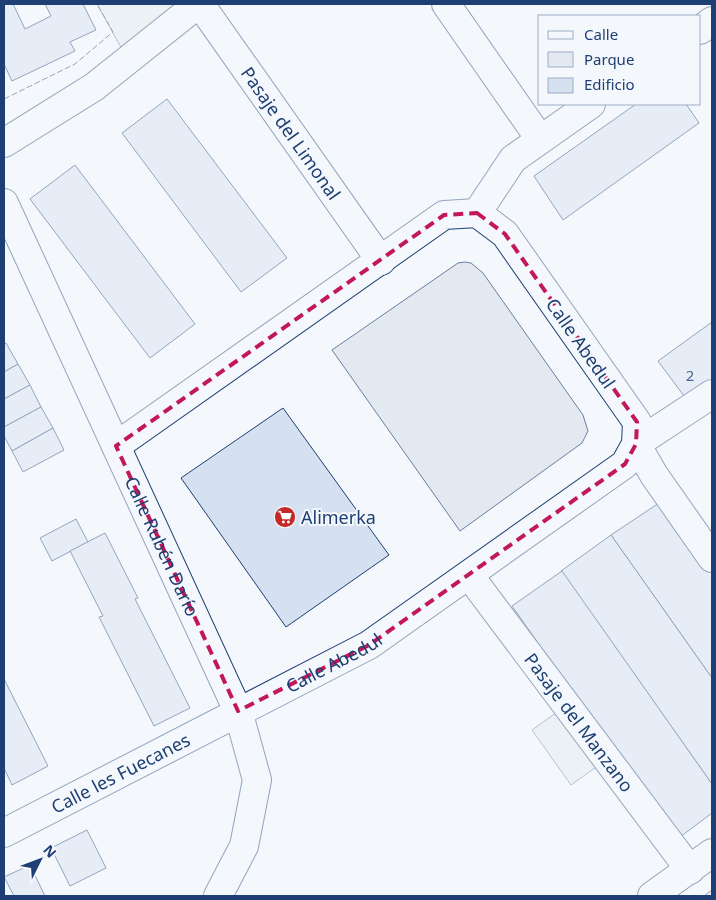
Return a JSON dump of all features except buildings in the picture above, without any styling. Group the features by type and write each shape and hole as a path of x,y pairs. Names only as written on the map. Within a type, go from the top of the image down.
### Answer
{"street":[{"path":"4,143 94,87 199,4"},
{"name":"Pasaje del Limonal","path":"199,4 381,261"},
{"path":"446,4 540,139"},
{"path":"701,29 712,21"},
{"path":"116,446 444,215 476,213 512,158 590,105"},
{"name":"Calle Rubén Darío","path":"4,202 238,711 257,780 244,846 218,896"},
{"name":"Calle Abedul","path":"238,711 369,645 625,464 636,444 637,422 505,234 476,213"},
{"path":"712,394 636,444 654,474 712,558"},
{"name":"Pasaje del Manzano","path":"468,575 690,870"},
{"name":"Calle les Fuecanes","path":"4,832 238,711"},
{"path":"652,896 712,854"}],"highlighted area":[{"path":"477,213 505,234 637,422 636,444 625,464 369,645 238,711 116,446 444,215"}],"green space":[{"path":"97,4 198,4 128,60"},
{"path":"458,263 471,263 483,273 583,415 588,431 582,443 460,531 332,350"},
{"path":"560,710 599,765 571,785 532,730"}],"fence":[{"path":"4,99 75,64 113,32 97,4"}],"place":[{"name":"Alimerka","path":"285,517"}]}
